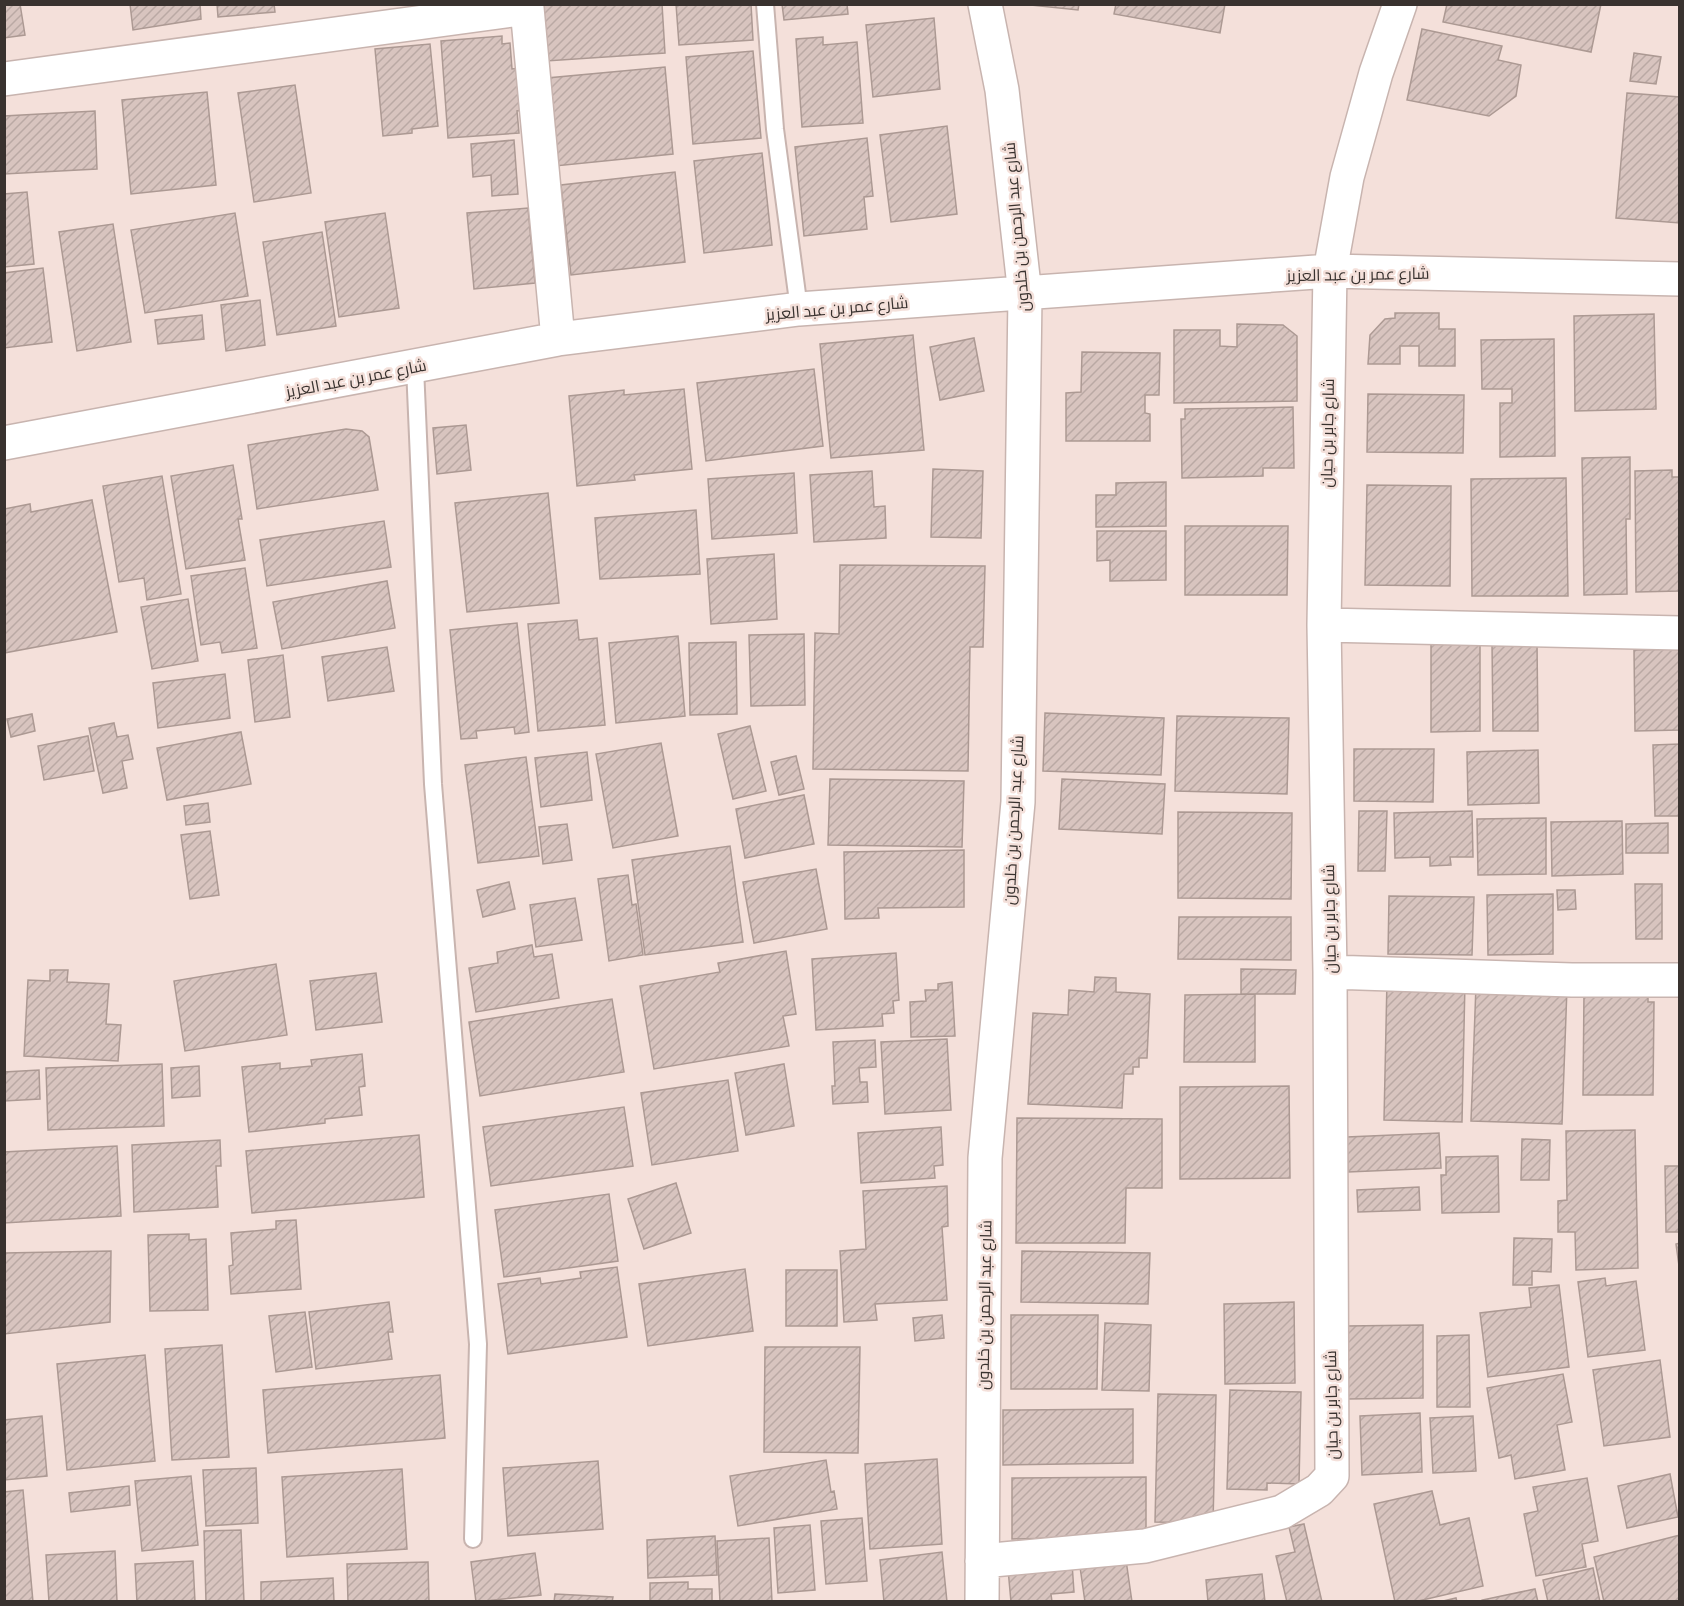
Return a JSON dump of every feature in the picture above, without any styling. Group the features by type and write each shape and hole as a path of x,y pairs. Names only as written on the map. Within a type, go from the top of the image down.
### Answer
{"street":[{"name":"شارع عبد الرحمن بن خلدون","path":"982,1602 986,1158 1018,802 1025,295 1002,90 985,4"},
{"name":"شارع جابر بن حيان","path":"982,1561 1145,1546 1282,1512 1319,1490 1332,1476 1330,972 1324,625 1330,271 1347,177 1376,73 1400,4"},
{"path":"4,79 527,8 558,339"},
{"name":"شارع عمر بن عبد العزيز","path":"4,443 558,339 799,309 1025,295 1330,271 1680,279"},
{"path":"1324,625 1680,633"},
{"path":"1330,972 1572,980 1680,980"}],"lane":[{"path":"765,4 775,129 799,309"},
{"path":"415,367 433,784 478,1344 473,1539"}],"building":[{"path":"4,4 20,4 25,35 4,38"},
{"path":"130,4 200,4 201,19 133,30"},
{"path":"217,4 274,4 275,12 218,17"},
{"path":"542,4 662,4 665,53 546,61"},
{"path":"676,4 751,4 753,40 679,45"},
{"path":"782,4 847,4 848,14 784,20"},
{"path":"1021,4 1079,4 1078,10"},
{"path":"1116,4 1225,4 1220,33 1114,14"},
{"path":"1447,4 1601,4 1591,52 1443,22"},
{"path":"934,18 940,89 873,97 866,25"},
{"path":"1422,29 1502,46 1498,60 1521,65 1516,96 1489,116 1407,100"},
{"path":"502,36 502,44 510,43 512,69 520,68 523,110 517,111 519,133 448,138 441,41"},
{"path":"823,37 823,45 857,42 863,123 802,127 796,39"},
{"path":"430,44 438,126 412,129 412,133 383,136 375,49"},
{"path":"753,51 761,138 693,144 686,57"},
{"path":"1634,53 1661,57 1656,84 1630,81"},
{"path":"665,67 673,154 555,166 547,78"},
{"path":"295,85 311,193 254,202 238,93"},
{"path":"207,92 216,185 131,194 122,100"},
{"path":"1627,93 1680,97 1680,223 1616,218"},
{"path":"95,111 97,169 4,174 4,116"},
{"path":"947,126 957,214 891,222 880,135"},
{"path":"867,138 873,196 864,197 867,229 804,236 795,147"},
{"path":"514,140 518,194 492,196 491,175 473,177 471,144"},
{"path":"762,153 772,245 704,253 694,161"},
{"path":"675,172 685,262 571,275 561,185"},
{"path":"27,192 34,264 4,267 4,194"},
{"path":"528,208 535,283 474,289 467,213"},
{"path":"235,213 248,296 145,313 131,230"},
{"path":"385,213 399,308 339,317 325,222"},
{"path":"113,224 131,342 77,351 59,232"},
{"path":"322,232 336,326 277,335 263,242"},
{"path":"43,268 52,342 4,348 4,273"},
{"path":"260,300 265,345 226,351 221,305"},
{"path":"1395,313 1439,313 1439,329 1455,329 1455,366 1419,366 1419,346 1400,346 1400,364 1368,364 1370,335 1385,319 1395,318"},
{"path":"1654,314 1656,409 1575,411 1574,316"},
{"path":"202,315 204,339 158,344 155,320"},
{"path":"1237,324 1283,325 1297,336 1297,401 1174,403 1174,330 1220,330 1220,346 1237,347"},
{"path":"913,335 924,450 831,458 820,344"},
{"path":"974,338 984,391 940,400 930,347"},
{"path":"1554,339 1555,456 1500,457 1500,403 1512,403 1512,389 1482,389 1481,340"},
{"path":"1082,352 1160,353 1159,395 1145,395 1145,413 1150,414 1150,441 1066,441 1066,393 1081,392"},
{"path":"814,369 823,446 706,461 697,383"},
{"path":"684,389 692,469 634,475 635,480 577,486 569,396 624,390 624,395"},
{"path":"1368,394 1464,395 1463,453 1367,452"},
{"path":"1293,407 1294,468 1263,468 1263,476 1182,478 1181,419 1185,419 1185,409"},
{"path":"466,425 471,470 437,474 433,428"},
{"path":"346,429 362,431 369,437 378,490 257,509 248,445"},
{"path":"1630,457 1630,519 1626,519 1627,594 1584,595 1582,458"},
{"path":"233,465 242,519 238,519 245,560 186,569 171,476"},
{"path":"933,469 983,471 981,538 931,537"},
{"path":"1672,470 1672,477 1680,477 1680,591 1636,592 1635,471"},
{"path":"872,471 874,507 885,506 886,538 814,542 810,475"},
{"path":"794,473 797,533 712,539 708,479"},
{"path":"162,476 181,594 147,600 144,578 119,582 103,486"},
{"path":"1566,478 1568,596 1472,596 1471,479"},
{"path":"1166,482 1166,526 1096,527 1096,495 1116,495 1116,483"},
{"path":"1367,485 1451,486 1450,586 1365,585"},
{"path":"548,493 559,603 467,612 455,503"},
{"path":"92,500 117,632 4,653 4,509 30,504 31,512"},
{"path":"696,510 700,574 600,579 595,518"},
{"path":"384,521 391,567 267,586 260,540"},
{"path":"1185,526 1288,526 1287,595 1185,595"},
{"path":"1097,531 1166,531 1166,580 1110,581 1110,560 1097,561"},
{"path":"774,554 777,619 711,624 707,559"},
{"path":"840,565 985,566 983,647 970,647 968,771 813,769 815,633 839,634"},
{"path":"245,568 257,648 222,653 220,642 201,645 191,576"},
{"path":"387,581 395,628 282,649 273,602"},
{"path":"188,599 198,661 152,669 141,607"},
{"path":"577,620 579,640 597,638 605,725 538,731 528,624"},
{"path":"517,623 529,732 515,734 514,727 476,731 477,738 461,739 450,630"},
{"path":"804,634 805,705 751,706 749,635"},
{"path":"678,636 685,716 616,723 609,643"},
{"path":"1431,638 1480,638 1480,731 1431,732"},
{"path":"736,642 737,714 690,715 689,643"},
{"path":"1492,643 1537,643 1538,731 1493,731"},
{"path":"387,647 394,691 328,701 322,657"},
{"path":"1680,649 1680,730 1635,731 1634,650"},
{"path":"283,655 290,717 255,722 248,660"},
{"path":"225,674 230,718 158,728 153,683"},
{"path":"1045,713 1164,718 1161,775 1043,771"},
{"path":"32,714 35,731 11,737 7,719"},
{"path":"1177,716 1289,718 1287,794 1175,791"},
{"path":"114,723 117,737 128,735 133,759 122,761 127,788 103,793 89,728"},
{"path":"750,726 766,791 733,799 718,734"},
{"path":"241,732 251,784 167,800 157,748"},
{"path":"88,736 94,771 44,780 38,746"},
{"path":"661,743 678,836 613,848 596,754"},
{"path":"1680,744 1680,816 1655,816 1653,745"},
{"path":"1354,749 1434,749 1433,802 1354,801"},
{"path":"1538,750 1539,803 1468,805 1467,752"},
{"path":"587,752 592,800 541,807 535,758"},
{"path":"796,756 804,789 779,795 771,762"},
{"path":"526,757 539,856 478,863 465,765"},
{"path":"830,779 964,781 962,847 828,845"},
{"path":"1062,779 1165,784 1162,834 1059,829"},
{"path":"804,795 814,844 745,858 736,809"},
{"path":"208,803 210,822 186,825 184,806"},
{"path":"1359,811 1387,811 1385,871 1358,871"},
{"path":"1472,811 1473,857 1450,857 1451,865 1430,866 1430,857 1395,858 1394,813"},
{"path":"1178,812 1292,813 1291,899 1178,898"},
{"path":"1546,818 1546,874 1478,875 1477,819"},
{"path":"1622,821 1623,874 1552,876 1551,822"},
{"path":"1668,823 1668,853 1626,853 1626,824"},
{"path":"567,824 572,860 543,864 539,827"},
{"path":"210,831 219,895 190,899 181,835"},
{"path":"730,846 743,942 645,955 632,860"},
{"path":"964,850 964,907 878,908 879,918 845,919 844,852"},
{"path":"816,869 827,929 754,943 743,882"},
{"path":"628,875 632,905 636,904 643,955 609,961 598,879"},
{"path":"509,882 515,909 483,917 477,890"},
{"path":"1635,884 1662,884 1662,939 1636,939"},
{"path":"1557,890 1575,890 1576,909 1558,910"},
{"path":"1553,894 1553,954 1488,955 1487,895"},
{"path":"1389,896 1474,897 1472,955 1388,954"},
{"path":"575,898 582,940 536,947 530,905"},
{"path":"1179,917 1291,917 1291,960 1178,959"},
{"path":"532,945 534,957 552,954 559,998 476,1012 469,968 498,963 497,952"},
{"path":"786,951 796,1014 783,1016 789,1046 654,1069 640,986 720,972 718,963"},
{"path":"896,953 899,1000 893,1001 894,1013 882,1014 883,1026 816,1030 812,959"},
{"path":"276,964 287,1035 185,1051 174,981"},
{"path":"1241,969 1296,970 1295,994 1241,994"},
{"path":"50,970 68,970 67,982 109,984 106,1024 121,1025 118,1061 24,1056 28,980 50,981"},
{"path":"376,973 382,1022 316,1030 310,981"},
{"path":"1095,977 1116,978 1116,992 1150,994 1147,1058 1139,1058 1139,1067 1133,1067 1133,1074 1124,1074 1122,1108 1028,1104 1033,1013 1068,1015 1069,990 1094,992"},
{"path":"1387,980 1465,982 1462,1122 1384,1120"},
{"path":"952,982 955,1036 911,1037 910,1002 926,1001 925,990 938,990 938,984"},
{"path":"1476,985 1567,988 1562,1124 1471,1121"},
{"path":"1584,992 1648,992 1648,1002 1654,1002 1653,1095 1583,1095"},
{"path":"1255,994 1255,1062 1184,1062 1185,995"},
{"path":"612,999 624,1072 480,1096 469,1022"},
{"path":"947,1039 951,1110 885,1114 881,1042"},
{"path":"875,1040 876,1067 859,1068 860,1082 867,1082 868,1102 833,1104 832,1086 835,1086 833,1042"},
{"path":"362,1054 365,1086 359,1087 362,1115 325,1119 325,1123 249,1132 242,1067 280,1063 280,1069 312,1066 311,1060"},
{"path":"162,1064 164,1126 48,1130 46,1068"},
{"path":"784,1064 794,1126 746,1135 735,1073"},
{"path":"199,1066 200,1096 172,1098 171,1068"},
{"path":"39,1070 40,1099 4,1101 4,1072"},
{"path":"728,1080 738,1151 652,1165 641,1093"},
{"path":"1289,1086 1290,1178 1180,1179 1180,1087"},
{"path":"624,1107 633,1166 491,1186 483,1127"},
{"path":"1017,1118 1162,1119 1162,1188 1126,1188 1125,1243 1016,1243"},
{"path":"941,1127 943,1165 934,1166 935,1178 861,1183 858,1133"},
{"path":"1635,1130 1638,1268 1576,1270 1575,1232 1558,1232 1558,1201 1567,1200 1566,1131"},
{"path":"1439,1133 1441,1168 1348,1172 1347,1137"},
{"path":"419,1135 424,1197 252,1213 246,1151"},
{"path":"1522,1139 1550,1140 1549,1180 1521,1180"},
{"path":"220,1140 221,1166 216,1166 218,1207 134,1212 132,1145"},
{"path":"117,1146 121,1216 4,1223 4,1152"},
{"path":"1498,1156 1499,1212 1442,1213 1441,1175 1446,1175 1446,1157"},
{"path":"1665,1166 1680,1166 1680,1232 1666,1232"},
{"path":"676,1183 691,1233 644,1249 628,1199"},
{"path":"947,1186 948,1226 942,1227 947,1300 875,1304 877,1320 844,1322 840,1251 866,1249 863,1191"},
{"path":"1419,1187 1420,1210 1358,1212 1357,1190"},
{"path":"609,1194 618,1261 504,1277 495,1210"},
{"path":"296,1220 301,1289 231,1294 229,1266 233,1265 231,1233 276,1229 276,1221"},
{"path":"189,1234 189,1240 206,1239 208,1310 150,1311 148,1235"},
{"path":"1514,1238 1552,1239 1551,1272 1532,1271 1532,1285 1513,1285"},
{"path":"1680,1243 1680,1273 1676,1244"},
{"path":"111,1251 110,1322 4,1334 4,1253"},
{"path":"1022,1251 1150,1253 1148,1304 1021,1302"},
{"path":"617,1267 627,1337 508,1354 498,1284 540,1278 541,1284 581,1278 580,1272"},
{"path":"745,1269 753,1331 648,1346 639,1284"},
{"path":"786,1270 837,1270 837,1326 786,1326"},
{"path":"1605,1278 1606,1286 1636,1281 1645,1350 1588,1357 1578,1282"},
{"path":"1559,1285 1569,1367 1488,1377 1480,1313 1531,1307 1529,1288"},
{"path":"389,1302 393,1332 388,1332 392,1359 316,1369 309,1312"},
{"path":"1294,1302 1295,1383 1225,1384 1224,1304"},
{"path":"305,1312 312,1367 276,1372 269,1316"},
{"path":"942,1315 944,1338 915,1341 913,1318"},
{"path":"1011,1315 1098,1315 1097,1389 1011,1389"},
{"path":"1105,1323 1151,1325 1149,1391 1102,1390"},
{"path":"1423,1325 1423,1398 1347,1399 1346,1326"},
{"path":"1469,1335 1470,1407 1437,1407 1437,1336"},
{"path":"222,1345 229,1457 172,1460 165,1349"},
{"path":"765,1347 860,1347 858,1453 764,1452"},
{"path":"145,1355 155,1461 67,1470 57,1364"},
{"path":"1660,1360 1670,1437 1604,1446 1593,1370"},
{"path":"1563,1374 1572,1422 1557,1425 1565,1470 1515,1479 1511,1455 1499,1458 1487,1388"},
{"path":"440,1375 445,1438 268,1453 263,1390"},
{"path":"1230,1390 1301,1392 1299,1484 1267,1483 1267,1490 1227,1489"},
{"path":"1158,1394 1216,1395 1213,1523 1155,1522"},
{"path":"1133,1409 1133,1463 1003,1465 1003,1410"},
{"path":"1420,1413 1422,1472 1362,1475 1360,1416"},
{"path":"42,1416 47,1476 4,1480 4,1420"},
{"path":"1473,1416 1476,1471 1433,1473 1430,1418"},
{"path":"937,1459 942,1544 870,1549 865,1464"},
{"path":"826,1460 831,1492 834,1491 837,1509 738,1526 730,1476"},
{"path":"598,1461 603,1529 508,1536 503,1468"},
{"path":"256,1468 258,1523 206,1526 203,1470"},
{"path":"402,1469 407,1549 287,1557 282,1477"},
{"path":"1670,1474 1678,1517 1627,1528 1618,1486"},
{"path":"191,1476 198,1545 142,1551 135,1481"},
{"path":"1146,1477 1146,1536 1012,1539 1012,1478"},
{"path":"1587,1478 1598,1541 1582,1544 1586,1567 1536,1576 1524,1514 1538,1511 1533,1487"},
{"path":"129,1486 130,1505 71,1512 69,1493"},
{"path":"23,1490 33,1602 4,1602 4,1492"},
{"path":"1432,1491 1440,1525 1469,1518 1483,1586 1414,1602 1395,1602 1374,1504"},
{"path":"862,1518 867,1581 826,1584 821,1521"},
{"path":"1304,1524 1322,1602 1287,1602 1276,1556 1295,1552 1289,1527"},
{"path":"810,1525 815,1590 778,1593 774,1528"},
{"path":"241,1530 244,1602 206,1602 204,1531"},
{"path":"1680,1535 1680,1602 1604,1602 1594,1557"},
{"path":"715,1536 717,1575 648,1578 647,1540"},
{"path":"769,1538 772,1602 720,1602 717,1541"},
{"path":"115,1551 117,1602 49,1602 46,1555"},
{"path":"942,1552 947,1602 884,1602 880,1560"},
{"path":"535,1553 541,1595 476,1602 471,1562"},
{"path":"1126,1560 1132,1602 1085,1602 1080,1567"},
{"path":"193,1561 195,1602 137,1602 135,1564"},
{"path":"428,1562 429,1602 348,1602 347,1564"},
{"path":"1072,1563 1074,1592 1051,1594 1052,1602 1011,1602 1008,1569"},
{"path":"1593,1568 1600,1602 1548,1602 1543,1580"},
{"path":"1262,1574 1265,1602 1208,1602 1206,1580"},
{"path":"333,1578 334,1602 261,1602 261,1582"},
{"path":"688,1582 688,1589 712,1589 712,1602 650,1602 650,1583"},
{"path":"1535,1589 1538,1602 1482,1602 1482,1600"},
{"path":"555,1594 613,1597 612,1602 554,1602"},
{"path":"1456,1598 1457,1602 1439,1602"}]}
